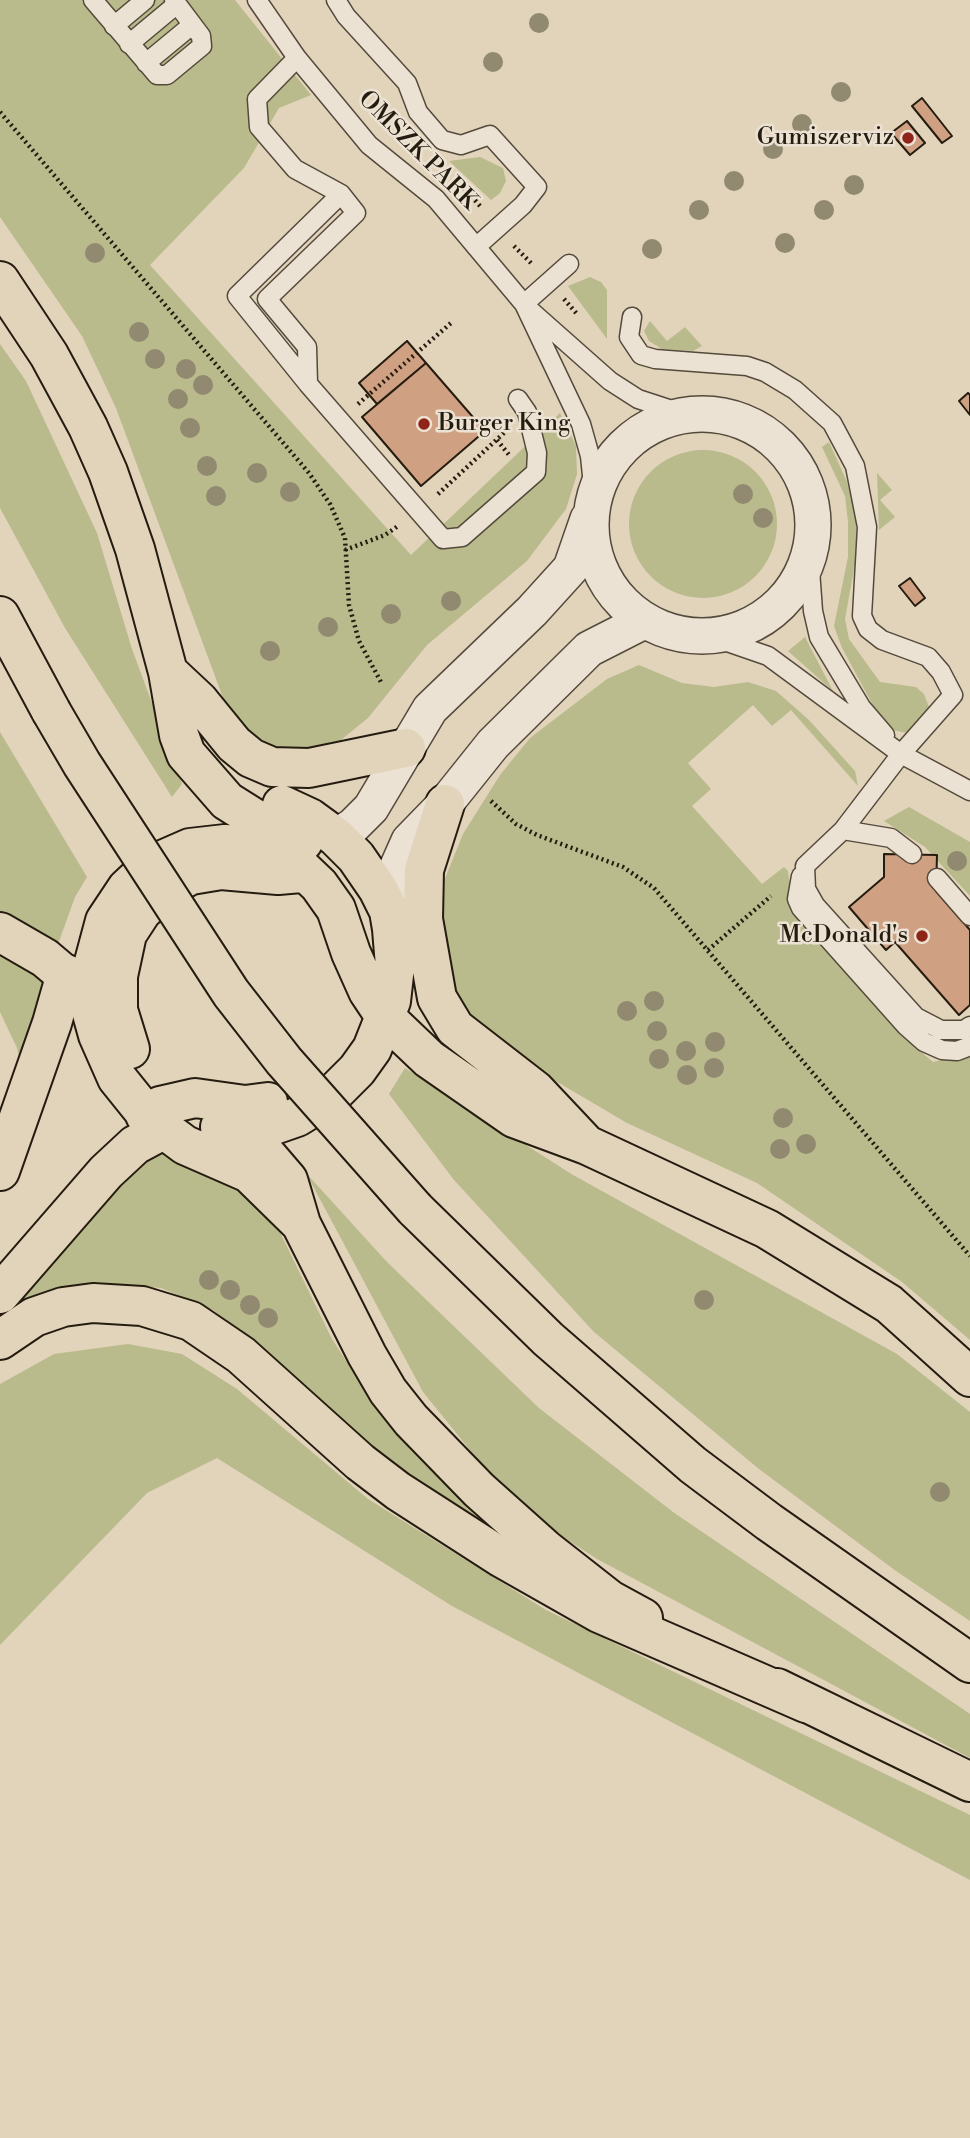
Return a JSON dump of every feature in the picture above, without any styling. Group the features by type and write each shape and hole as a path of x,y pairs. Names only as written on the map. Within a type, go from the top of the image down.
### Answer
{"main road":[{"path":"0,281 48,355 88,427 108,472 135,550 168,672 178,735 186,754 227,801 268,833 325,849"},
{"path":"0,616 96,787 231,993 300,1080 415,1209 548,1339 693,1465 769,1522 970,1663"},
{"path":"168,672 199,701 234,744 251,758 272,767 309,768 405,748"},
{"path":"160,1116 187,1124 252,1129 297,1117 319,1104 357,1070 372,1049 383,996 379,921 354,892 325,849 271,801 226,768 204,739 168,672"},
{"path":"445,804 424,870 423,919 437,998 455,1028 535,1090 587,1145"},
{"path":"0,1172 43,1108 76,983 105,921 127,888 158,862 190,848 240,844 268,833"},
{"path":"325,849 336,909 351,953 429,1059 514,1118 587,1145 767,1228 889,1304 970,1377"},
{"path":"131,1048 118,1010 118,976 127,934 142,911 170,886 191,875 221,870 278,875 325,849"},
{"path":"0,932 76,983 116,1026 144,1073 160,1116"},
{"path":"76,983 106,1055 127,1094 160,1116 185,1145 248,1173 301,1224"},
{"path":"0,1294 74,1206 160,1116 195,1098 257,1104 294,1093 330,1066 360,1020 383,996"},
{"path":"214,1126 249,1142 276,1164 288,1180 301,1224 388,1391 436,1447 545,1549 610,1600 683,1641 970,1782"},
{"path":"0,1340 34,1317 63,1307 93,1303 142,1306 191,1321 241,1355 360,1462 398,1491 502,1558 599,1613 806,1703"}],"street":[{"path":"325,849 374,831 398,796 405,748 430,709 532,611 571,568 592,505 614,457 629,441 653,425 687,415 734,418 772,439 788,453 805,483 813,517 809,556 793,590 768,615 743,629 713,636 677,635 644,621 619,601 600,572 591,544 592,505"},
{"path":"379,921 400,858 419,828 445,804 493,744 589,649 644,621"}],"lane":[{"path":"114,26 145,0"},
{"name":"OMSZK PARK","path":"257,0 297,58 369,145 436,200 524,304 581,424 590,456 592,505"},
{"path":"335,0 346,16 407,83 418,112 442,140 461,145 490,135 537,187 523,205 476,247"},
{"path":"103,4 114,26 129,44 157,75 167,75 202,46 201,36 175,2 129,44"},
{"path":"297,58 257,99 258,127 295,169 341,194 356,213 267,299 307,347 309,384"},
{"path":"341,194 237,296 443,539 462,537 536,472 537,453 527,412 518,399"},
{"path":"569,264 524,304 610,382 638,399 687,415"},
{"path":"632,317 629,337 641,355 655,359 722,361 747,366 765,372 795,390 832,423 855,466 867,527 862,616 868,629 882,640 928,657 941,672 953,695 901,754 843,830 805,866 798,884 797,899 801,908 906,1026 924,1042 942,1050 957,1051 970,1046"},
{"path":"809,556 813,611 819,637 861,707 901,754"},
{"path":"713,636 768,656 901,754 970,791"},
{"path":"843,830 891,838 912,854"},
{"path":"805,866 806,889 815,905 916,1017 941,1030 964,1030 970,1026"},
{"path":"937,878 970,916"}],"path":[{"path":"0,112 309,473 335,513 345,538 349,605 359,641 382,684"},
{"path":"461,186 496,228 549,281 585,323"},
{"path":"358,404 451,323"},
{"path":"345,550 385,535 419,511"},
{"path":"482,793 516,824 537,835 623,867 654,888 970,1256"},
{"path":"708,950 805,866"}],"green space":[{"path":"0,0 235,0 311,95 279,108 244,168 150,265 411,555 560,413 576,446 577,474 566,509 527,561 427,645 368,718 331,748 280,751 242,728 226,706 116,408 82,336 0,217"},
{"path":"480,157 503,168 506,181 500,193 491,200 449,161"},
{"path":"590,277 601,282 607,290 607,339 568,286"},
{"path":"650,321 667,341 685,327 702,346 693,351 662,349 649,341 644,331"},
{"path":"0,344 26,381 97,533 132,649 182,784 172,797 65,628 0,508"},
{"path":"829,442 847,482 855,511 858,547 845,619 849,639 880,682 916,687 924,694 929,707 927,720 911,734 893,730 882,722 842,648 834,626 848,557 848,522 845,496 822,447"},
{"path":"703,450 731,456 755,472 771,496 777,524 771,552 755,576 731,592 703,598 675,592 651,576 635,552 629,524 635,496 651,472 675,456"},
{"path":"877,473 892,490 880,500 895,517 879,530"},
{"path":"805,637 833,691 788,651"},
{"path":"639,665 682,683 714,687 748,682 776,691 809,720 855,771 858,786 791,710 772,726 753,705 688,763 711,789 692,806 762,884 784,867 788,871 793,911 909,1042 933,1062 970,1053 970,1340 902,1282 757,1183 627,1123 542,1073 463,1015 450,992 439,893 463,834 500,775 530,738 607,679"},
{"path":"0,732 87,877 75,897 57,947 0,914"},
{"path":"909,807 970,842 970,896 925,847 884,821"},
{"path":"0,948 51,978 20,1062 17,1048 0,1012"},
{"path":"405,1068 573,1175 897,1354 970,1412 970,1621 896,1571 759,1469 594,1332 454,1180 389,1094"},
{"path":"164,1150 222,1174 272,1216 332,1339 368,1395 467,1508 497,1535 423,1488 364,1440 262,1347 213,1310 161,1288 95,1282 41,1294 13,1309 124,1173"},
{"path":"306,1173 387,1262 539,1408 673,1512 970,1714 970,1758 597,1559 546,1526 491,1476 423,1392"},
{"path":"128,1344 182,1354 237,1389 368,1499 546,1610 970,1815 970,1880 452,1606 217,1458 147,1493 0,1645 0,1384 54,1354"}],"building":[{"path":"922,98 952,136 942,143 912,106"},
{"name":"Gumiszerviz","path":"907,121 925,143 910,155 891,133"},
{"path":"407,341 426,363 377,404 359,383"},
{"name":"Burger King","path":"426,363 485,431 421,486 362,417"},
{"path":"968,393 970,395 970,415 959,401"},
{"path":"910,578 925,598 915,606 899,586"},
{"name":"McDonald's","path":"884,854 937,855 936,891 970,930 970,1005 959,1015 895,942 886,950 849,907 884,877"}],"place":[{"name":"Gumiszerviz","path":"908,138"},
{"name":"Burger King","path":"424,424"},
{"name":"McDonald's","path":"922,936"}]}
